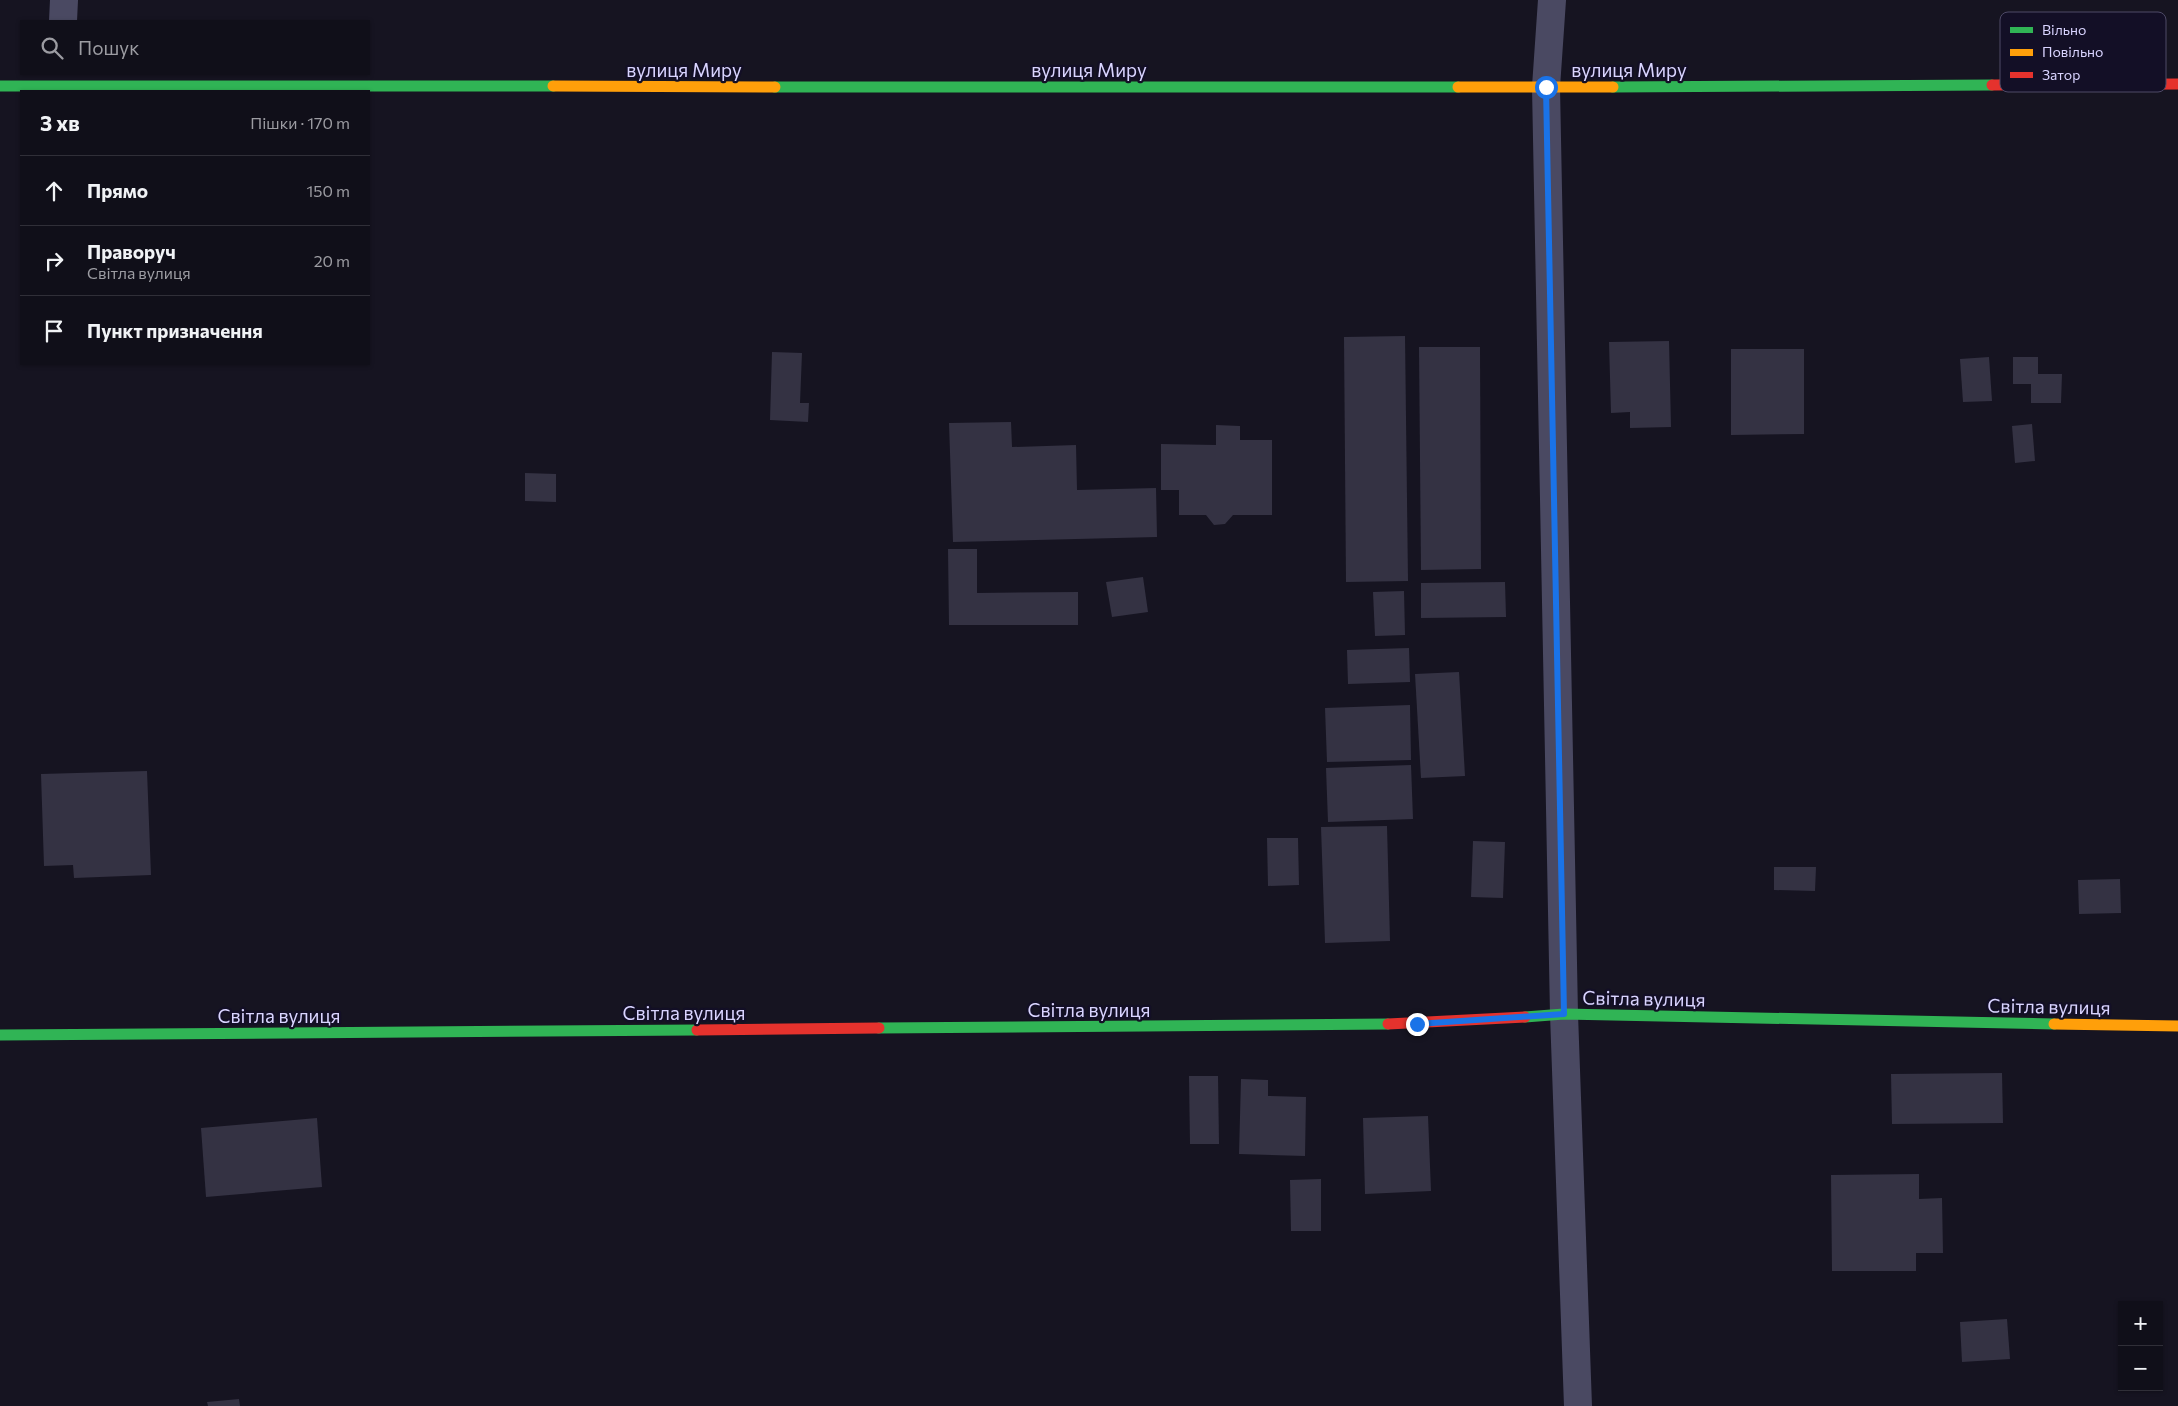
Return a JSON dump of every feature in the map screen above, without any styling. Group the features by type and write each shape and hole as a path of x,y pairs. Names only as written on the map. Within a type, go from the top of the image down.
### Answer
{"street":[{"path":"64,0 64,20"},
{"path":"1552,0 1546,87 1564,1014 1578,1406"},
{"name":"вулиця Миру","path":"0,86 60,80 1546,87 2000,85"},
{"name":"Світла вулиця","path":"0,1035 1417,1024 1564,1014 2178,1026"}],"building":[{"path":"1405,336 1408,581 1346,582 1344,337"},
{"path":"1669,341 1671,427 1630,428 1630,412 1611,413 1609,342"},
{"path":"1419,347 1480,347 1481,569 1421,570"},
{"path":"1731,349 1804,349 1804,434 1731,435"},
{"path":"772,352 802,353 800,403 809,403 808,422 770,420"},
{"path":"1989,357 1992,401 1963,402 1960,359"},
{"path":"2013,357 2038,357 2038,374 2062,374 2061,403 2031,403 2031,384 2013,384"},
{"path":"1011,422 1012,447 1076,445 1077,490 1156,488 1157,537 953,542 949,423"},
{"path":"2032,424 2035,461 2015,463 2012,426"},
{"path":"1216,425 1240,426 1240,440 1272,440 1272,515 1233,515 1225,524 1214,525 1206,515 1179,515 1179,490 1161,490 1161,444 1216,445"},
{"path":"525,473 556,474 556,502 525,501"},
{"path":"948,549 977,549 977,593 1078,592 1078,625 949,625"},
{"path":"1143,577 1148,612 1112,617 1106,582"},
{"path":"1505,582 1506,617 1421,618 1421,583"},
{"path":"1404,591 1405,635 1375,636 1373,592"},
{"path":"1409,648 1410,682 1348,684 1347,650"},
{"path":"1459,672 1465,776 1421,778 1415,674"},
{"path":"1410,705 1411,760 1327,762 1325,708"},
{"path":"1411,765 1413,819 1328,822 1326,768"},
{"path":"147,771 151,875 74,878 73,865 44,866 41,774"},
{"path":"1387,826 1390,941 1325,943 1321,827"},
{"path":"1267,838 1298,838 1299,885 1268,886"},
{"path":"1473,841 1505,842 1503,898 1471,897"},
{"path":"1774,867 1816,867 1815,891 1774,890"},
{"path":"2120,879 2121,913 2079,914 2078,880"},
{"path":"2002,1073 2003,1123 1892,1124 1891,1074"},
{"path":"1189,1076 1218,1076 1219,1144 1190,1144"},
{"path":"1241,1079 1268,1080 1268,1096 1306,1097 1305,1156 1239,1154"},
{"path":"1428,1116 1431,1191 1365,1194 1363,1118"},
{"path":"317,1118 322,1187 206,1197 201,1128"},
{"path":"1919,1174 1919,1199 1942,1198 1943,1253 1916,1253 1916,1271 1832,1271 1831,1175"},
{"path":"1321,1179 1321,1231 1291,1231 1290,1180"},
{"path":"2007,1319 2010,1359 1962,1362 1960,1322"},
{"path":"239,1399 240,1406 208,1406 207,1402"}],"traffic: fast":[{"path":"1613,87 1992,85"},
{"path":"0,86 553,86"},
{"path":"775,87 1458,87"},
{"path":"1525,1017 1564,1014 2054,1024"},
{"path":"879,1028 1388,1024"},
{"path":"0,1035 697,1030"}],"traffic: slow":[{"path":"553,86 775,87"},
{"path":"1458,87 1613,87"},
{"path":"2054,1024 2178,1026"}],"traffic: jam":[{"path":"2166,84 2178,84"},
{"path":"1992,85 2000,85"},
{"path":"1388,1024 1525,1017"},
{"path":"697,1030 879,1028"}],"route":[{"path":"1417,1024 1564,1014 1546,87"}]}
